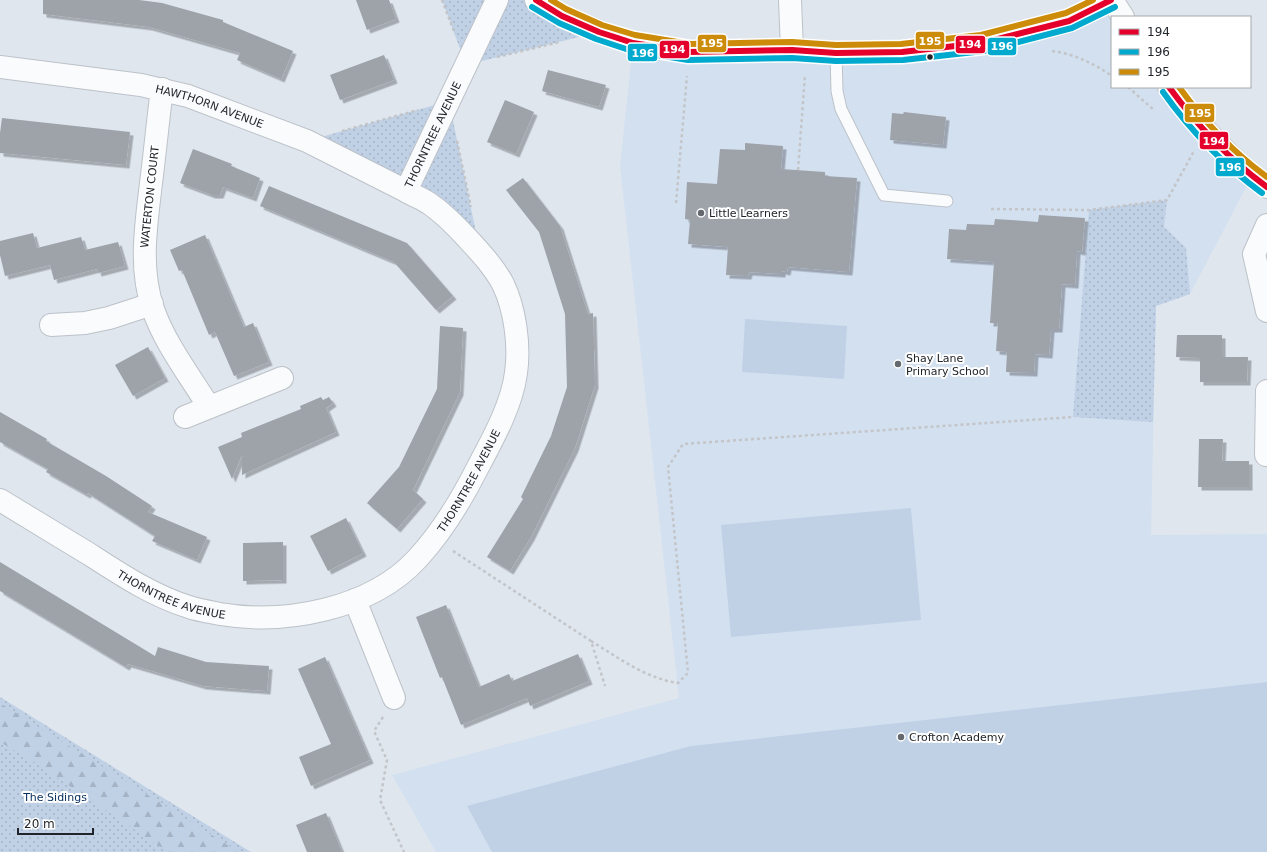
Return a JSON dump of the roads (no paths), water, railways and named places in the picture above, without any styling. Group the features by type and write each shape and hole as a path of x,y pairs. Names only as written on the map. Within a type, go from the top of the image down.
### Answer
{"street":[{"name":"THORNTREE AVENUE","path":"0,500 159,595 189,608 222,614 256,617 290,617 325,610 355,600 396,579 417,560 453,513 483,459 510,397 516,372 517,343 514,321 510,301 502,282 480,252 456,226 430,204 406,191 497,0"},
{"path":"536,0 562,16 599,32 633,43 689,52 800,50 836,53 902,52 982,44 1069,21 1111,0 1122,16"},
{"path":"790,0 800,50"},
{"name":"HAWTHORN AVENUE","path":"0,67 92,78 162,89 188,96 307,141 406,191"},
{"path":"1170,88 1177,100 1206,130 1252,176 1267,187"},
{"name":"WATERTON COURT","path":"162,89 144,235 146,284 163,333 209,407"},
{"path":"1267,224 1254,254 1267,311"},
{"path":"51,325 85,323 109,318 152,304"},
{"path":"185,417 282,378"},
{"path":"1266,456 1267,391"},
{"path":"355,600 394,698"}],"lane":[{"path":"836,53 837,91 841,109 884,195 947,201"}],"place":[{"name":"Little Learners","path":"701,213"},
{"name":"Shay Lane Primary School","path":"898,364"},
{"name":"Crofton Academy","path":"901,737"}],"park label":[{"name":"The Sidings","path":"55,797"}]}
